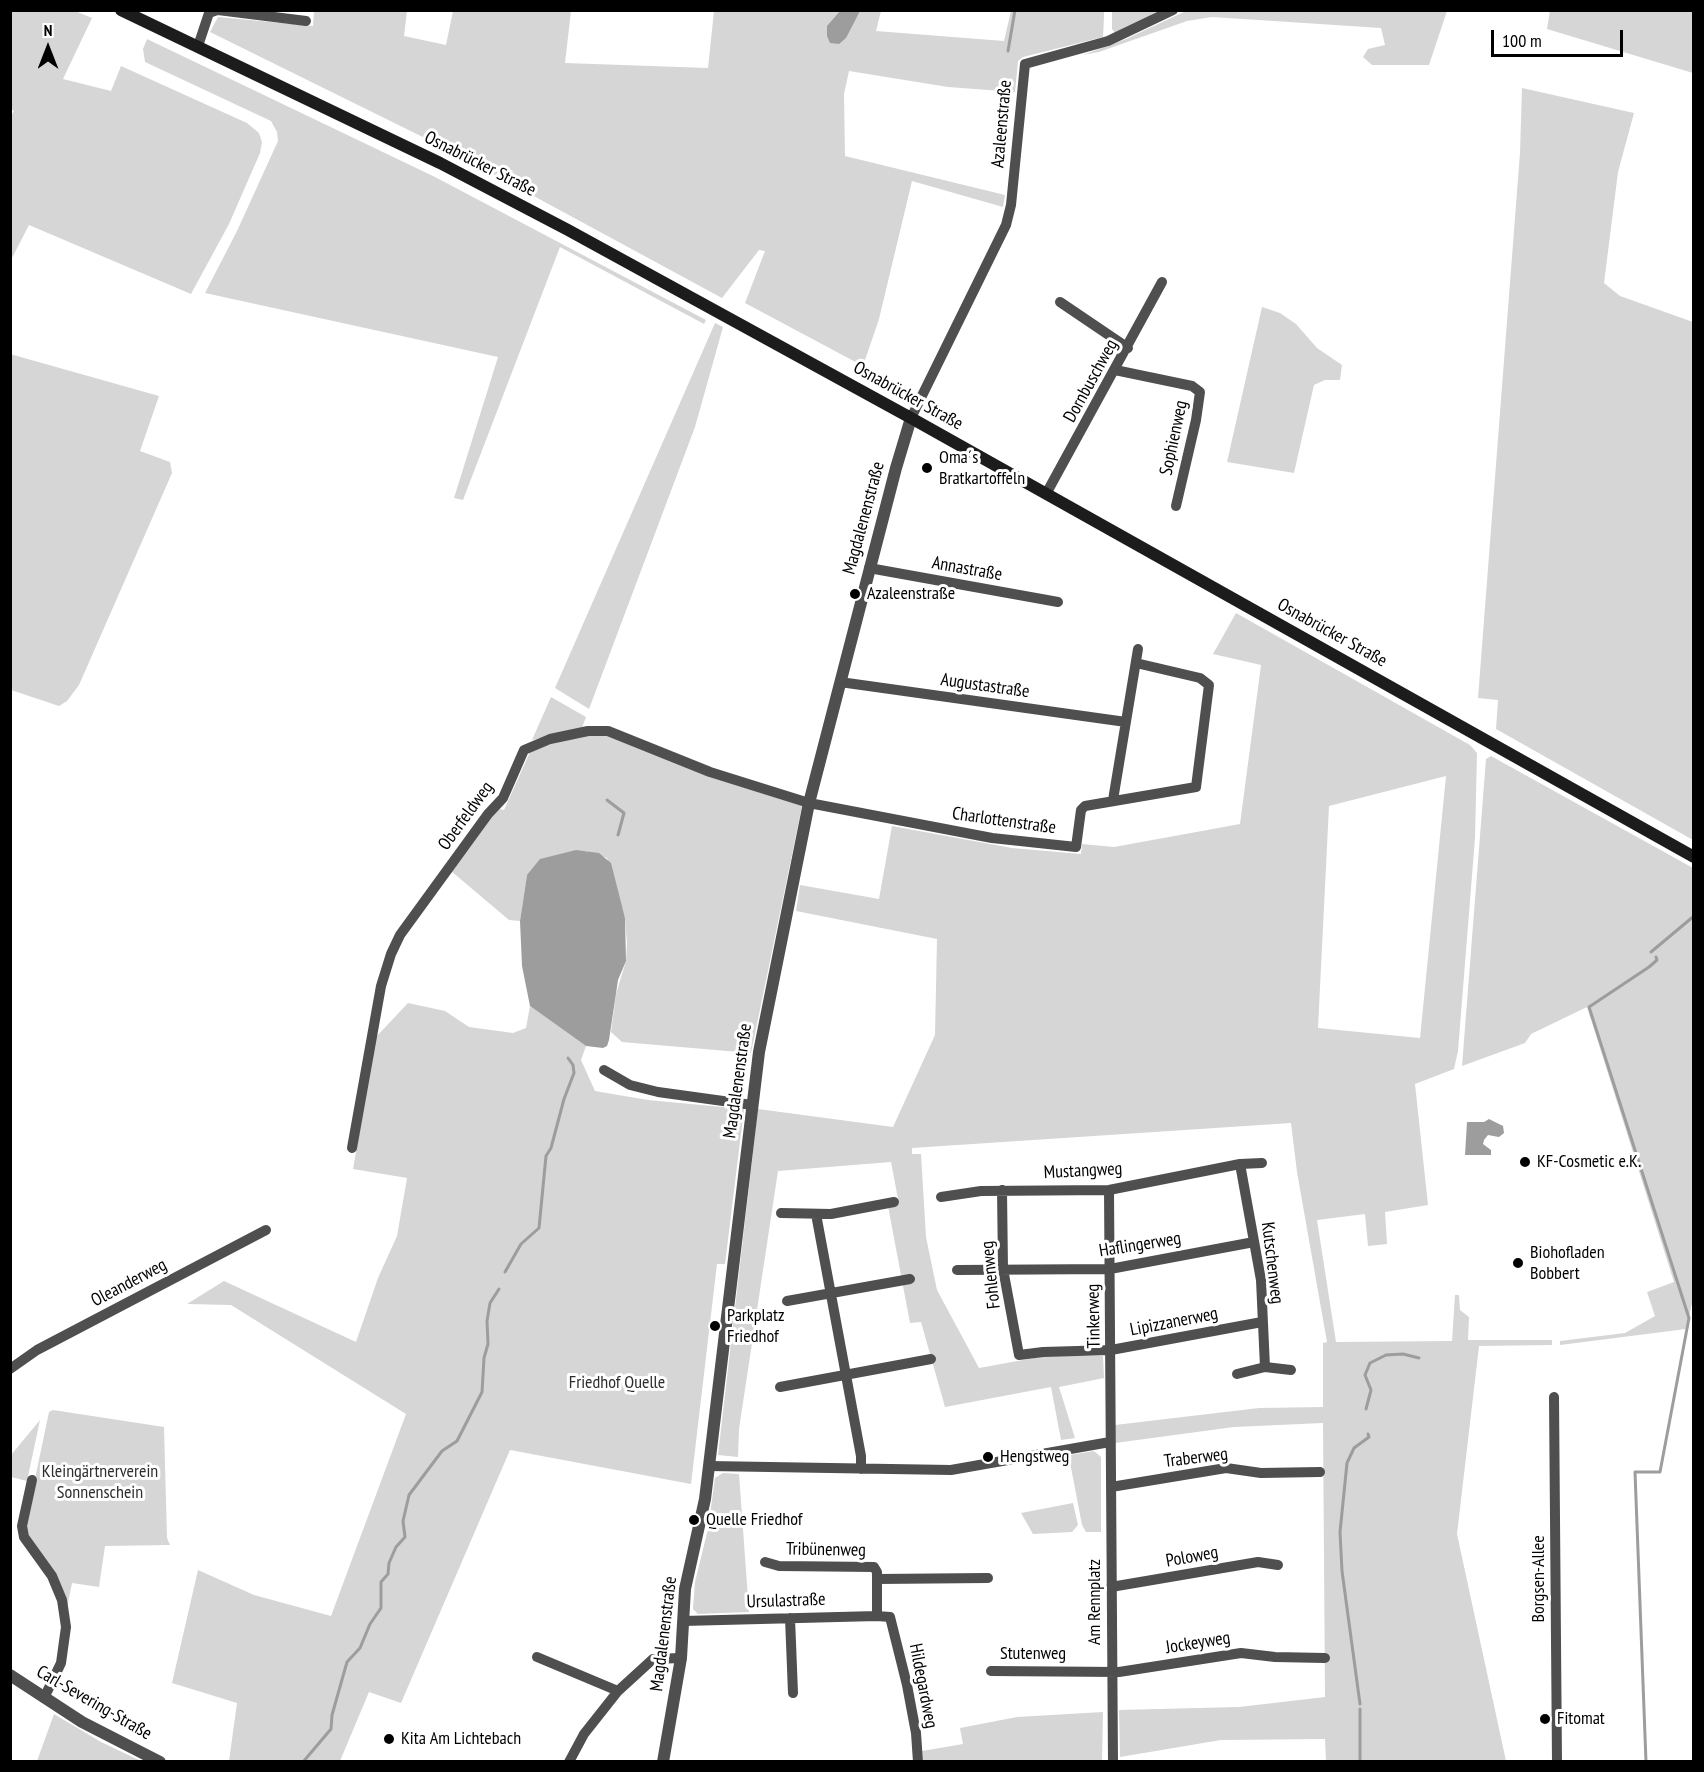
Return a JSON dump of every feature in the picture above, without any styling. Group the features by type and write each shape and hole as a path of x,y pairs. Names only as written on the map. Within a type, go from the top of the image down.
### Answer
{"main road":[{"name":"Osnabrücker Straße","path":"121,10 489,189 911,418 1694,856"}],"street":[{"path":"198,46 209,13 218,10 306,21"},
{"name":"Azaleenstraße","path":"911,418 1006,225 1026,63 1108,41 1173,10"},
{"name":"Dornbuschweg","path":"1046,494 1128,348 1162,282"},
{"path":"1060,302 1128,348"},
{"name":"Sophienweg","path":"1115,370 1192,386 1200,392 1196,420 1176,506"},
{"name":"Magdalenenstraße","path":"663,1761 681,1658 685,1589 700,1527 709,1466 759,1052 809,803 869,568 911,418"},
{"name":"Annastraße","path":"869,568 1058,602"},
{"path":"1113,800 1138,649"},
{"name":"Charlottenstraße","path":"809,803 999,839 1076,847 1081,810 1085,806 1196,787 1209,685 1200,678 1136,663"},
{"name":"Augustastraße","path":"840,682 1126,722"},
{"name":"Oberfeldweg","path":"352,1148 381,986 391,954 400,935 488,814 503,798 524,750 550,739 588,731 608,731 710,772 809,803"},
{"path":"604,1070 630,1085 752,1105"},
{"name":"Mustangweg","path":"941,1197 1002,1190 1109,1190 1240,1164 1262,1163"},
{"name":"Kutschenweg","path":"1240,1164 1261,1280 1265,1367"},
{"name":"Fohlenweg","path":"1002,1190 1003,1269 1019,1355"},
{"name":"Tinkerweg","path":"1109,1190 1110,1442"},
{"path":"781,1214 831,1214 894,1202"},
{"path":"816,1214 861,1456 861,1469"},
{"name":"Oleanderweg","path":"10,1369 37,1350 266,1230"},
{"name":"Haflingerweg","path":"957,1270 1110,1269 1254,1242"},
{"path":"787,1301 910,1279"},
{"name":"Lipizzanerweg","path":"1019,1355 1111,1350 1262,1322"},
{"path":"780,1387 931,1359"},
{"path":"1237,1374 1265,1367 1291,1370"},
{"name":"Borgsen-Allee","path":"1554,1397 1557,1761"},
{"path":"709,1466 951,1470 1110,1442"},
{"name":"Am Rennplatz","path":"1110,1442 1113,1761"},
{"name":"Traberweg","path":"1111,1486 1226,1468 1261,1473 1320,1472"},
{"path":"32,1480 22,1526 24,1538 52,1576 66,1618 66,1636 61,1663 44,1698"},
{"name":"Tribünenweg","path":"765,1562 779,1566 867,1565 874,1567 877,1579 877,1616"},
{"name":"Poloweg","path":"1111,1587 1258,1562 1278,1565"},
{"name":"Tribünenweg","path":"877,1579 988,1578"},
{"name":"Ursulastraße","path":"683,1621 890,1617"},
{"name":"Hildegardweg","path":"890,1617 907,1685 916,1733 918,1761"},
{"path":"790,1618 793,1693"},
{"name":"Jockeyweg","path":"1112,1671 1241,1653 1275,1657 1325,1658"},
{"path":"537,1658 618,1691"},
{"path":"569,1761 584,1734 618,1691 653,1659 681,1658"},
{"name":"Stutenweg","path":"991,1671 1112,1671"},
{"name":"Carl-Severing-Straße","path":"10,1675 82,1722 160,1761"}],"green space":[{"path":"11,10 75,11 92,18 63,79 111,91 121,66 247,123 259,133 262,142 260,153 229,224 191,294 29,225 11,260 10,118 14,111 10,108"},
{"path":"1550,10 1693,11 1693,73 1547,29"},
{"path":"314,11 407,11 404,36 446,45 453,11 571,11 565,63 708,68 714,11 881,11 876,31 1004,41 1011,11 1104,11 1104,17 1103,37 1023,57 1018,61 1015,92 948,87 849,71 844,94 845,156 1005,195 1003,207 912,181 879,319 863,366 745,303 765,251 759,250 722,298 445,148 210,32 218,17 313,26"},
{"path":"1112,11 1162,11 1115,33 1112,29"},
{"path":"1186,11 1447,11 1429,65 1372,65 1363,57 1368,49 1385,45 1381,28 1212,17 1187,21 1099,52 1083,55 1126,39"},
{"path":"147,39 435,177 706,320 704,324 560,247 463,500 454,498 498,357 205,293 237,231 278,141 277,132 271,121 145,62 143,49"},
{"path":"1522,88 1634,113 1618,172 1604,283 1620,296 1693,322 1693,840 1496,729 1498,700 1478,698 1520,153"},
{"path":"1262,307 1280,313 1296,324 1317,348 1342,365 1340,380 1325,380 1314,385 1294,473 1227,462"},
{"path":"715,323 723,327 695,427 589,709 555,688"},
{"path":"10,354 159,396 140,451 170,462 172,473 79,685 67,701 59,706 11,690"},
{"path":"1236,613 1470,745 1477,753 1475,838 1458,1051 1454,1069 1415,1084 1428,1205 1385,1212 1387,1244 1368,1246 1365,1214 1317,1220 1336,1342 1452,1341 1455,1295 1459,1295 1460,1310 1469,1317 1468,1340 1552,1340 1552,1345 1479,1346 1457,1534 1506,1761 1326,1761 1325,1739 1221,1740 1120,1757 1119,1710 1239,1707 1325,1697 1323,1423 1234,1427 1115,1443 1115,1425 1259,1408 1323,1407 1323,1343 1327,1342 1297,1172 1291,1123 912,1148 912,1154 921,1154 926,1237 937,1290 979,1368 1045,1356 1103,1356 1104,1378 1059,1387 1075,1438 1061,1440 1051,1387 945,1407 921,1322 910,1323 888,1206 899,1204 891,1162 778,1171 739,1429 738,1457 718,1455 758,1109 893,1127 935,1035 937,939 796,911 800,885 879,899 892,826 1012,848 1081,854 1082,844 1114,847 1240,824 1261,665 1213,654","holes":["1446,776 1420,1038 1318,1028 1329,806"]},
{"path":"551,697 586,717 582,728 532,740"},
{"path":"589,735 609,735 802,806 751,1053 622,1042 611,1032 616,994 626,961 627,943 625,918 607,858 586,851 527,875 520,921 509,920 451,871 496,808 504,810 530,752 553,742"},
{"path":"1491,756 1693,868 1694,1295 1686,1329 1560,1345 1560,1341 1625,1333 1655,1316 1647,1292 1674,1282 1587,1007 1531,1034 1525,1043 1462,1066 1486,759"},
{"name":"Friedhof Quelle","path":"408,1003 445,1011 469,1027 513,1033 526,1028 530,1006 586,1046 581,1060 595,1091 648,1100 744,1109 725,1264 717,1264 691,1484 510,1450 401,1703 369,1692 340,1761 229,1761 237,1703 172,1683 198,1570 254,1595 331,1616 406,1414 231,1305 187,1304 224,1281 356,1342 378,1278 397,1236 407,1178 353,1169 376,1037"},
{"name":"Kleingärtnerverein Sonnenschein","path":"53,1410 164,1427 167,1538 170,1545 105,1546 99,1587 72,1583 67,1608 27,1537 25,1526 49,1412"},
{"path":"40,1420 27,1481 11,1477 11,1455"},
{"path":"1094,1451 1101,1457 1101,1532 1086,1532 1082,1525 1070,1455"},
{"path":"723,1473 739,1474 749,1612 698,1614 693,1609 695,1582 708,1529 715,1478"},
{"path":"1073,1503 1078,1525 1072,1532 1033,1534 1021,1513"},
{"path":"1103,1712 1102,1761 923,1761 922,1751 963,1744 960,1728 1017,1717"},
{"path":"54,1714 101,1742 141,1761 37,1761"}],"shaded area":[{"path":"841,10 860,11 846,38 839,44 830,43 827,26"},
{"path":"576,850 599,853 611,863 625,918 626,961 618,980 609,1040 607,1046 603,1048 586,1046 530,1006 522,966 520,921 527,875 540,859"},
{"path":"1489,1119 1503,1126 1504,1133 1499,1137 1488,1135 1484,1140 1483,1144 1491,1150 1491,1155 1465,1155 1467,1122 1484,1122"}],"waterway":[{"path":"1008,51 1015,10"},
{"path":"607,800 624,813 618,835"},
{"path":"1651,952 1694,916"},
{"path":"1646,1762 1635,1472 1660,1472 1689,1318 1589,1007 1649,967 1657,960 1656,957"},
{"path":"505,1272 521,1244 539,1228 546,1156 551,1148 564,1099 574,1073 573,1065 568,1058"},
{"path":"303,1762 331,1729 332,1715 347,1662 360,1648 370,1624 381,1608 381,1582 388,1574 389,1563 396,1547 405,1537 403,1521 409,1495 442,1451 457,1441 482,1392 484,1358 488,1344 487,1321 490,1303 499,1289"},
{"path":"1366,1409 1371,1390 1365,1375 1370,1363 1386,1355 1403,1354 1419,1358"},
{"path":"1360,1704 1342,1571 1340,1532 1347,1463 1354,1448 1369,1437 1368,1434"},
{"path":"1360,1709 1360,1762"}],"place":[{"name":"Oma´s Bratkartoffeln","path":"927,468"},
{"name":"Azaleenstraße","path":"855,594"},
{"name":"KF-Cosmetic e.K.","path":"1525,1162"},
{"name":"Biohofladen Bobbert","path":"1518,1263"},
{"name":"Parkplatz Friedhof","path":"715,1326"},
{"name":"Hengstweg","path":"988,1457"},
{"name":"Quelle Friedhof","path":"694,1520"},
{"name":"Fitomat","path":"1545,1719"},
{"name":"Kita Am Lichtebach","path":"389,1739"}]}
